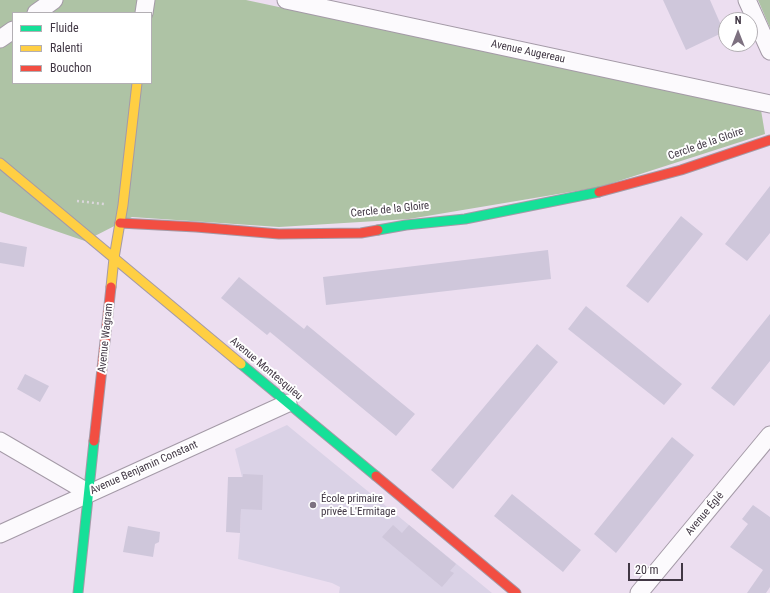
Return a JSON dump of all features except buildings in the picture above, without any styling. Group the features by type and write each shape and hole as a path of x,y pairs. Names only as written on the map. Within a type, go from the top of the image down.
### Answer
{"street":[{"path":"37,12 54,0"},
{"path":"144,12 146,0"},
{"name":"Avenue Augereau","path":"286,0 770,104"},
{"path":"747,0 770,51"},
{"path":"0,39 12,31"},
{"name":"Avenue Wagram","path":"78,593 114,258 123,206 137,84"},
{"path":"120,223 196,227 279,234 362,233 406,225 465,219 605,191 681,170 770,140"},
{"name":"Avenue Montesquieu","path":"0,163 516,593"},
{"name":"Avenue Benjamin Constant","path":"0,534 288,403"},
{"name":"Avenue Églé","path":"639,593 770,435"},
{"path":"0,441 89,493"}],"path":[{"path":"71,201 123,206"}],"shaded area":[{"name":"École primaire privée L'Ermitage","path":"287,425 492,593 339,593 340,587 332,583 238,559 242,477 235,449"}],"green space":[{"path":"0,0 246,0 761,110 765,134 600,187 409,219 279,227 132,217 85,241 0,212"},
{"path":"758,0 770,0 770,28"}],"traffic: fast":[{"path":"378,230 406,225 465,219 599,192"},
{"path":"241,364 376,476"},
{"path":"78,593 94,441"}],"traffic: slow":[{"path":"111,287 114,258 123,205 137,84"},
{"path":"0,163 241,364"}],"traffic: jam":[{"path":"599,192 681,170 770,140"},
{"path":"120,223 196,227 279,234 361,233 378,230"},
{"path":"94,441 111,287"},
{"path":"376,476 516,593"}],"place":[{"name":"École primaire privée L'Ermitage","path":"313,505"}]}
